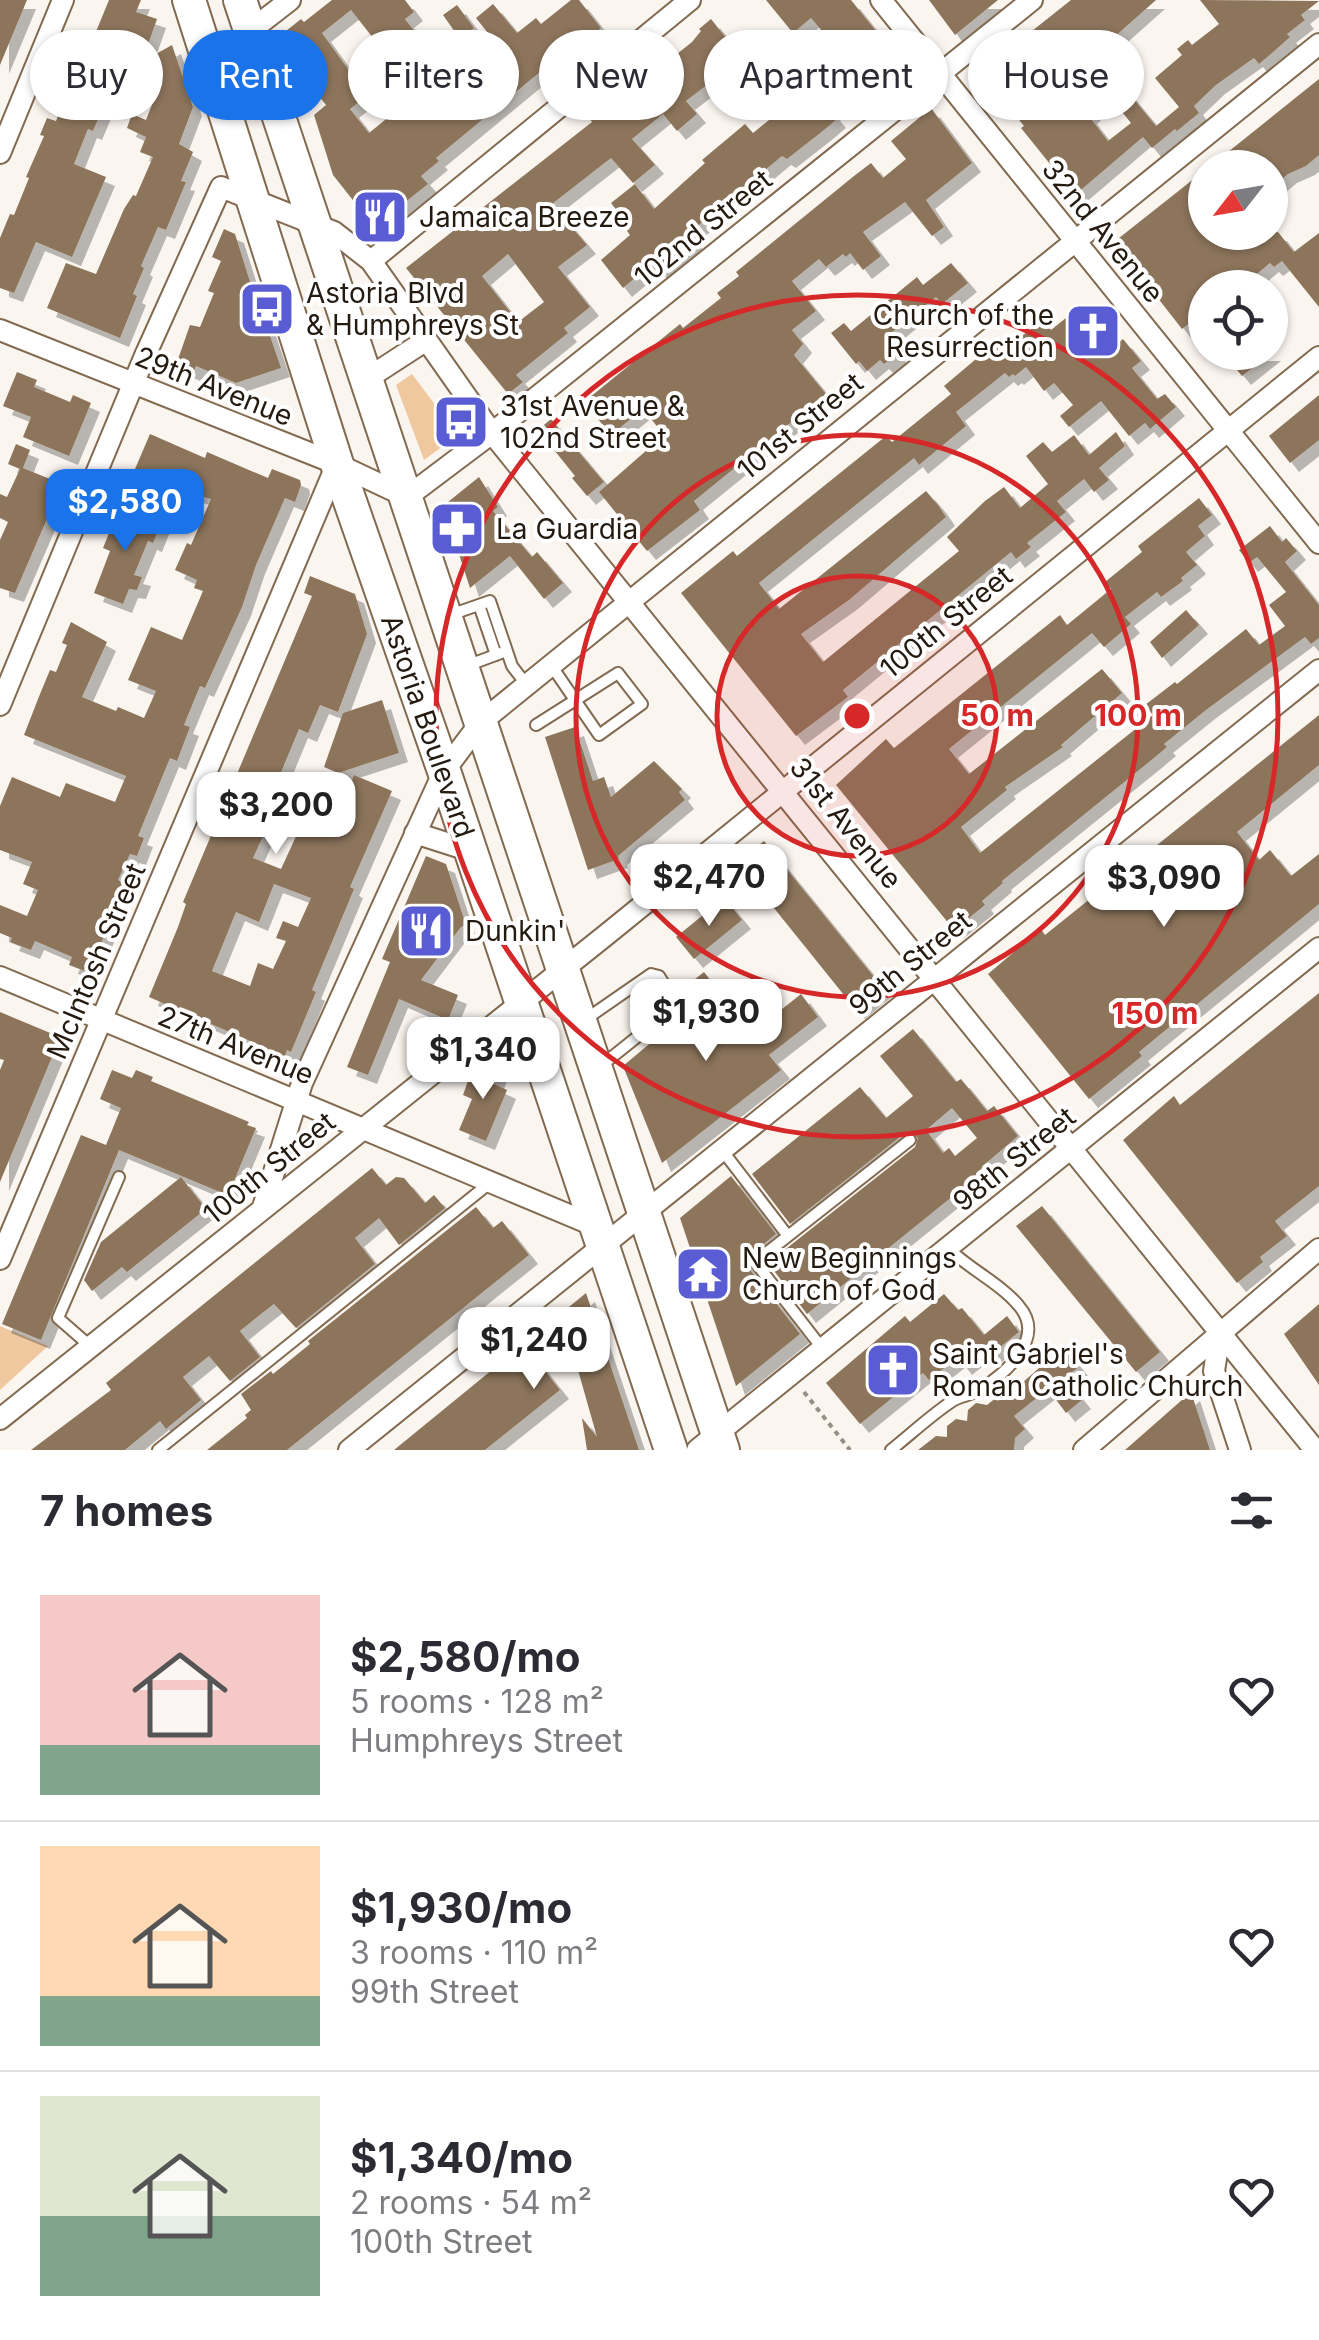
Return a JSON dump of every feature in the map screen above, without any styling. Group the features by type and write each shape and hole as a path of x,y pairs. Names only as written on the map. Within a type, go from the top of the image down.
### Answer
{"main road":[{"name":"Astoria Boulevard","path":"189,0 337,464 564,968 712,1445"},
{"name":"Astoria Boulevard","path":"245,16 325,229 368,378 463,667 462,746 471,851 605,1235 672,1450"}],"street":[{"path":"0,152 63,0"},
{"path":"245,16 290,0"},
{"path":"371,260 690,0"},
{"name":"32nd Avenue","path":"881,0 905,30"},
{"name":"102nd Street","path":"948,68 1032,0"},
{"name":"101st Street","path":"462,746 526,684 629,599 1319,44"},
{"name":"32nd Avenue","path":"948,84 1319,543"},
{"name":"102nd Street","path":"407,497 883,120"},
{"name":"31st Avenue","path":"133,383 221,187 325,229 371,260 492,433 1315,1450"},
{"name":"29th Avenue","path":"0,330 337,464 407,497"},
{"path":"368,378 424,341"},
{"name":"100th Street","path":"0,1418 522,1002 1319,357"},
{"path":"0,704 133,383"},
{"name":"McIntosh Street","path":"0,1259 337,464"},
{"name":"99th Street","path":"349,1450 605,1235 643,1213 1319,670"},
{"path":"262,1209 295,1099 416,833 462,746"},
{"path":"416,833 471,851"},
{"name":"98th Street","path":"712,1445 823,1349 1319,948"},
{"name":"27th Avenue","path":"0,977 492,1182 605,1235"},
{"path":"1084,1450 1319,1249"},
{"path":"1220,1332 1214,1370 1240,1450"}],"lane":[{"path":"446,616 479,605 501,653 526,684"},
{"path":"463,667 501,653"},
{"path":"536,725 576,701 618,673 642,704 599,734 576,701 550,664"},
{"path":"582,1023 650,974 659,976 676,1004 598,1068"},
{"path":"823,1349 759,1267 760,1258 910,1140"},
{"path":"721,1150 788,1236"},
{"path":"90,1346 58,1318 119,1177"},
{"path":"158,1450 492,1182"},
{"path":"891,1450 955,1399 979,1391 1024,1350 1028,1339 1028,1324 1018,1303 948,1248"}],"path":[{"path":"804,1392 850,1450"}],"shaded area":[{"path":"412,374 458,435 424,460 396,385"},
{"path":"0,1326 48,1346 0,1390"}],"building":[{"path":"0,0 27,0 0,65"},
{"path":"109,0 141,0 136,12 157,19 153,30 97,30"},
{"path":"332,0 405,0 414,12 405,19 413,30 367,30 351,10 326,30 287,30 301,19 304,22"},
{"path":"571,0 579,0 601,28 539,30 539,73 519,89 519,31 536,18 541,24"},
{"path":"766,0 851,0 875,30 821,30 811,18 797,30 791,30"},
{"path":"929,0 998,0 955,35"},
{"path":"1071,0 1156,0 1122,30 1033,30"},
{"path":"1200,0 1319,1 1301,15 1305,20 1287,34 1290,37 1259,64 1254,58 1216,85 1194,106 1199,113 1177,131 1152,148 1143,137 1075,195 1021,128 1024,126 1019,120 1092,120 1108,141 1131,123 1129,120 1144,120 1144,111 1156,126 1179,107 1155,78 1182,55 1177,49 1188,40 1192,45 1219,24"},
{"path":"493,4 515,30 486,30 476,18"},
{"path":"457,5 474,28 454,30 443,15"},
{"path":"711,19 720,30 704,30 704,87 686,101 697,114 677,131 668,120 684,120 684,48"},
{"path":"328,41 348,69 348,120 359,120 369,133 385,120 482,120 436,158 439,161 421,176 428,184 379,223 371,223 333,175 316,120 328,120"},
{"path":"172,45 183,77 183,120 188,120 179,144 193,152 181,181 186,182 166,230 158,227 141,266 144,268 133,294 137,296 120,338 47,308 66,263 96,274 124,209 136,196 153,157 140,152 146,137 127,128 130,120 163,120 163,50"},
{"path":"1319,79 1319,155 1306,166 1288,174 1288,150 1230,150"},
{"path":"46,120 98,120 93,131 88,129 74,164 106,177 72,257 36,242 14,293 0,288 0,238 29,178 26,177 44,136 40,135"},
{"path":"656,120 632,139 655,165 633,183 611,158 552,204 587,245 558,267 590,307 564,328 568,333 516,375 523,382 508,394 406,268 592,122","holes":["508,254 544,302 518,322 482,276"]},
{"path":"769,120 836,120 787,159 782,156 688,234 695,242 659,271 653,263 623,288 601,260 630,235 630,228 611,203 635,184 654,209 705,163 702,160 745,124 753,133"},
{"path":"916,120 940,120 972,163 926,200 944,227 932,236 905,202 863,232 881,256 863,270 850,253 846,257 843,254 826,267 819,259 792,281 816,311 792,330 803,344 794,355 826,394 694,501 700,510 647,551 599,492 664,435 643,409 611,435 584,402 680,324 683,328 721,298 717,293 739,276 736,272 871,163 883,178 906,159 891,141"},
{"path":"1188,183 1188,250 1288,250 1288,244 1294,252 1319,233 1319,307 1282,261 1274,267 1270,263 1262,270 1188,270 1188,324 1182,329 1114,242"},
{"path":"224,229 235,234 252,288 258,291 256,295 281,368 236,383 196,366 193,373 176,365 190,325 200,327 214,293 208,291 221,261 212,257"},
{"path":"951,263 968,283 942,304 936,297 891,333 894,337 888,342 898,354 884,364 880,360 867,371 859,361 856,364 831,333 844,323 851,331 917,277 923,285"},
{"path":"1082,305 1115,346 1123,339 1141,361 1132,368 1157,399 1165,394 1176,407 1150,429 1145,423 1129,436 1101,401 1069,427 1060,416 1073,405 1054,383 1044,391 1026,367 1015,376 1005,373 956,412 966,426 919,465 914,458 759,583 779,609 926,491 938,505 946,517 849,600 801,634 823,662 959,551 947,537 985,501 1004,487 1020,508 1048,484 1026,456 1043,442 1052,452 1074,435 1089,455 1116,432 1125,446 1099,468 1109,480 1094,492 1084,479 1057,501 1066,512 1027,543 1031,547 1016,559 1011,552 843,690 848,697 796,736 681,593 733,551 737,556 886,436 892,442 951,394 944,386 995,343 1002,351 1043,320 1051,330"},
{"path":"17,372 37,380 34,387 70,402 73,395 91,403 69,456 23,437 31,417 3,406"},
{"path":"1319,395 1319,440 1290,463 1269,436"},
{"path":"551,419 604,482 587,496 538,430"},
{"path":"150,434 205,458 207,452 268,478 272,469 300,480 301,485 295,502 285,498 242,607 205,688 200,686 184,725 190,727 177,761 170,758 138,836 144,838 137,856 130,854 118,880 124,883 90,973 69,965 72,957 35,941 31,950 10,942 12,938 0,933 0,905 27,916 38,890 23,884 32,862 0,850 0,806 12,777 60,797 66,783 115,802 126,776 24,735 50,670 56,672 71,622 107,642 82,697 144,718 156,691 128,680 151,627 182,640 203,591 194,588 197,580 175,570 211,499 183,491 181,496 132,476"},
{"path":"16,444 30,450 23,468 62,484 15,593 0,588 0,540 8,522 0,518 0,494 7,497 20,469 8,464"},
{"path":"479,477 498,507 493,511 532,557 537,552 563,583 544,599 510,556 470,588 443,506"},
{"path":"1199,498 1212,515 1198,526 1205,536 1186,552 1197,565 1181,578 1183,581 1161,597 1157,592 1125,617 1131,624 1104,647 1092,633 949,749 969,774 1102,669 1122,693 1063,747 1005,787 1007,790 961,827 980,853 1153,715 1145,705 1246,629 1259,645 1285,626 1269,605 1286,592 1257,557 1249,563 1239,550 1270,526 1282,542 1286,538 1297,551 1285,562 1319,605 1319,638 1311,644 1305,637 1206,710 1164,744 1167,747 1154,758 1002,881 982,901 985,905 954,930 836,785 886,739 894,748 1060,615 1067,625 1111,589 1105,582 1142,552 1138,546"},
{"path":"120,506 161,523 153,543 148,541 134,575 142,577 137,590 129,589 123,604 94,593 110,551 103,548"},
{"path":"310,576 355,594 367,634 338,712 320,705 308,733 299,729 277,782 285,788 253,858 281,869 315,795 342,806 354,775 392,791 350,887 354,889 312,990 316,992 291,1052 287,1050 285,1056 149,997 178,927 186,904 183,902 312,596 304,593","holes":["274,884 311,898 298,927 283,921 276,938 286,941 273,969 258,963 250,986 212,971 236,912 259,922"]},
{"path":"1186,610 1199,625 1162,658 1150,642"},
{"path":"382,700 399,753 338,773 324,767 343,713"},
{"path":"1319,715 1319,765 1237,832 1259,860 1270,850 1291,876 1319,854 1319,904 1139,1052 1142,1056 1089,1099 988,974 1041,929 1045,935"},
{"path":"575,727 593,781 604,777 611,797 654,761 682,789 679,792 685,800 619,859 588,870 545,737"},
{"path":"764,841 883,988 856,1010 737,862"},
{"path":"426,856 446,864 466,925 421,980 458,995 448,1020 399,999 368,1075 347,1067 390,962 382,959"},
{"path":"724,898 742,920 694,959 676,937"},
{"path":"704,972 752,1033 801,994 818,1017 769,1055 781,1070 662,1163 623,1066 685,1014 686,1003 680,991"},
{"path":"1319,993 1319,1186 1275,1221 1287,1236 1260,1257 1263,1262 1237,1283 1123,1140 1174,1096 1180,1105"},
{"path":"0,1012 59,1040 0,1182 0,1070 4,1060 0,1059"},
{"path":"913,1029 956,1082 961,1079 987,1111 994,1106 1018,1136 984,1165 974,1179 807,1314 768,1263 915,1147 918,1138 912,1132 905,1133 790,1224 752,1174 860,1087 886,1118 913,1096 880,1056","holes":["952,1108 977,1138 955,1156 949,1148 943,1153 926,1130"]},
{"path":"490,1061 498,1071 494,1084 507,1090 486,1141 459,1130 472,1099 463,1095 469,1078"},
{"path":"112,1070 132,1078 136,1070 153,1077 151,1081 256,1128 234,1181 238,1182 232,1197 119,1150 41,1340 2,1324 81,1135 106,1145 121,1108 100,1099"},
{"path":"372,1168 386,1185 396,1177 404,1178 425,1203 434,1195 445,1208 399,1245 379,1218 355,1238 375,1264 296,1328 274,1304 261,1314 240,1331 260,1357 230,1381 209,1356 183,1377 201,1400 166,1429 160,1421 125,1450 31,1450 111,1390 106,1383"},
{"path":"731,1176 776,1234 753,1253 751,1271 800,1334 736,1386 680,1218"},
{"path":"181,1177 206,1209 127,1272 122,1267 92,1291 84,1280 101,1242"},
{"path":"1042,1206 1160,1352 1136,1372 1016,1226"},
{"path":"476,1207 493,1228 502,1221 529,1255 287,1450 207,1450 247,1418 245,1415 251,1410 241,1394 271,1371 273,1374 310,1344 308,1341"},
{"path":"586,1293 639,1450 587,1450 582,1418 597,1437 576,1363 560,1344 537,1361 560,1390 485,1450 394,1450"},
{"path":"944,1294 958,1310 962,1308 984,1335 1007,1316 1019,1332 989,1356 983,1350 963,1366 957,1358 929,1380 923,1373 860,1424 826,1383 905,1316 910,1322"},
{"path":"1319,1304 1319,1385 1284,1334"},
{"path":"1063,1347 1079,1367 1064,1378 1082,1400 1066,1413 1048,1389 1014,1416 1025,1429 1015,1438 1014,1450 918,1450 936,1436 947,1437 947,1426 956,1419 967,1421 968,1410 976,1403 987,1405 1002,1393 1005,1398"},
{"path":"1191,1392 1210,1450 1125,1450"}],"place":[{"name":"Jamaica Breeze","path":"380,217"},
{"name":"Astoria Blvd & Humphreys St","path":"267,309"},
{"name":"Church of the Resurrection","path":"1093,331"},
{"name":"31st Avenue & 102nd Street","path":"461,422"},
{"name":"La Guardia","path":"457,529"},
{"name":"Dunkin'","path":"426,931"},
{"name":"New Beginnings Church of God","path":"703,1274"},
{"name":"Saint Gabriel's Roman Catholic Church","path":"893,1370"}]}
